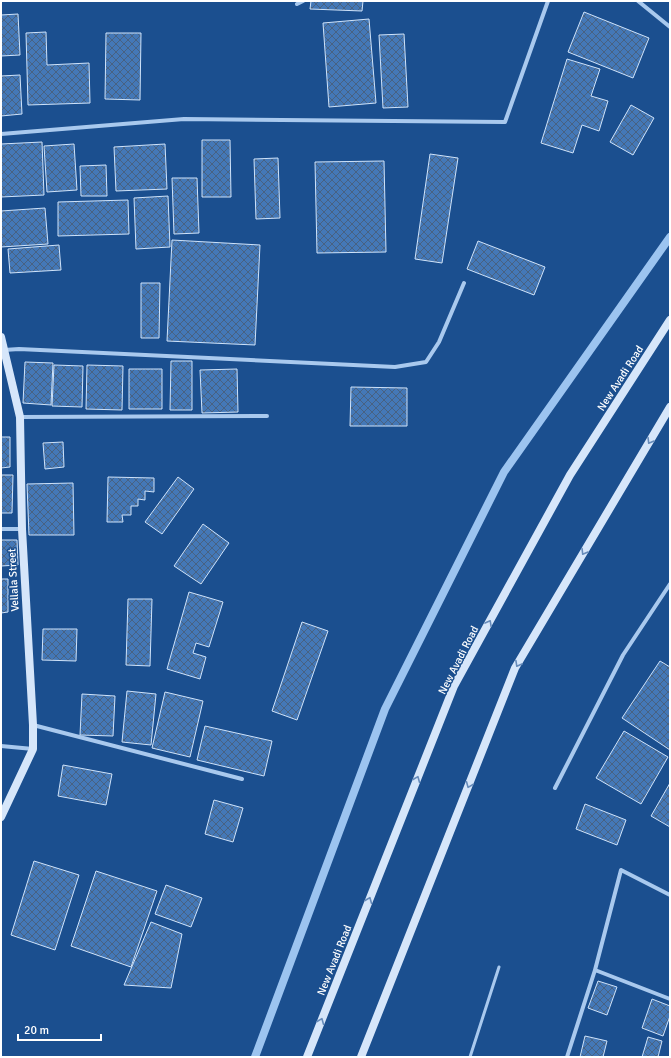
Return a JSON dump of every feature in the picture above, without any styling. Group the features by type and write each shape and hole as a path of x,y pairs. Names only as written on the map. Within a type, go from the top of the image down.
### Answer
{"main road":[{"name":"New Avadi Road","path":"307,1057 454,686 570,475 670,320"},
{"name":"Vellala Street","path":"1,336 4,350 4,360 20,417 22,529 33,725 32,749 1,817"},
{"path":"361,1057 515,668 670,407"}],"street":[{"path":"297,4 302,1"},
{"path":"1,134 184,119 505,122 548,1"},
{"path":"638,1 670,27"},
{"path":"4,350 20,349 395,366 426,362 439,342 464,283"},
{"path":"20,417 267,416"},
{"path":"1,529 22,529"},
{"path":"555,788 623,655 670,584"},
{"path":"33,725 242,779"},
{"path":"1,746 32,749"},
{"path":"567,1057 595,970 621,870 670,895"},
{"path":"595,970 670,999"}],"lane":[{"path":"470,1057 499,967"}],"building":[{"path":"311,1 363,1 362,11 310,9"},
{"path":"584,12 649,38 633,78 568,52"},
{"path":"18,14 20,55 1,56 1,15"},
{"path":"369,19 376,103 329,107 323,23"},
{"path":"46,32 47,65 89,63 90,103 28,105 26,33"},
{"path":"106,33 141,33 140,100 105,99"},
{"path":"404,34 408,107 383,108 379,35"},
{"path":"567,59 600,69 591,96 608,101 599,131 582,125 573,153 541,143"},
{"path":"20,75 22,114 1,116 1,76"},
{"path":"631,105 654,118 633,155 610,142"},
{"path":"202,140 230,140 231,197 202,197"},
{"path":"42,142 44,195 1,197 1,144"},
{"path":"74,144 77,190 47,192 44,146"},
{"path":"165,144 167,189 116,191 114,147"},
{"path":"430,154 458,158 442,263 415,259"},
{"path":"278,158 280,218 256,219 254,159"},
{"path":"384,161 386,252 317,253 315,162"},
{"path":"106,165 107,196 81,196 80,166"},
{"path":"172,178 197,178 199,233 174,234"},
{"path":"168,196 170,247 136,249 134,198"},
{"path":"128,200 129,234 58,236 58,202"},
{"path":"45,208 48,244 1,247 1,211"},
{"path":"172,240 260,245 255,345 167,341"},
{"path":"478,241 545,267 534,295 467,269"},
{"path":"59,245 61,270 10,273 8,249"},
{"path":"141,283 160,283 159,338 141,338"},
{"path":"171,361 192,361 192,410 170,410"},
{"path":"25,362 53,363 51,405 23,403"},
{"path":"54,365 83,366 82,407 52,406"},
{"path":"87,365 123,366 122,410 86,409"},
{"path":"129,369 162,369 162,409 129,409"},
{"path":"237,369 238,412 202,413 200,370"},
{"path":"351,387 407,388 407,426 350,426"},
{"path":"1,437 10,437 10,467 1,468"},
{"path":"63,442 64,467 45,469 43,443"},
{"path":"1,475 13,475 12,513 1,513"},
{"path":"108,477 154,478 154,492 145,491 145,500 138,499 138,506 131,506 131,515 122,515 123,522 107,522"},
{"path":"178,477 194,489 162,534 145,522"},
{"path":"73,483 74,535 29,535 27,484"},
{"path":"203,524 229,543 201,584 174,566"},
{"path":"1,540 17,540 18,565 1,566"},
{"path":"1,579 8,579 8,612 1,613"},
{"path":"189,592 223,602 209,647 196,643 193,653 206,657 200,679 167,669"},
{"path":"128,599 152,599 150,666 126,665"},
{"path":"302,622 328,631 297,720 272,711"},
{"path":"43,629 77,629 76,661 42,660"},
{"path":"660,661 670,667 670,750 622,718"},
{"path":"127,691 156,694 151,745 122,742"},
{"path":"165,692 203,701 190,757 152,748"},
{"path":"82,694 115,696 113,736 80,735"},
{"path":"205,726 272,741 264,776 197,760"},
{"path":"624,731 668,757 641,804 596,778"},
{"path":"63,765 112,774 106,805 58,796"},
{"path":"670,783 670,827 651,816"},
{"path":"214,800 243,808 233,842 205,834"},
{"path":"585,804 626,820 617,845 576,829"},
{"path":"34,861 79,875 55,950 11,935"},
{"path":"96,871 157,891 131,967 71,946"},
{"path":"166,885 202,898 191,927 155,914"},
{"path":"151,922 182,934 171,988 124,985"},
{"path":"598,981 617,987 607,1015 588,1008"},
{"path":"652,999 670,1006 670,1016 663,1036 642,1028"},
{"path":"585,1036 607,1041 603,1057 580,1057"},
{"path":"648,1037 662,1041 658,1057 642,1057"}],"waterway":[{"path":"255,1057 385,709 504,472 670,237"}]}
